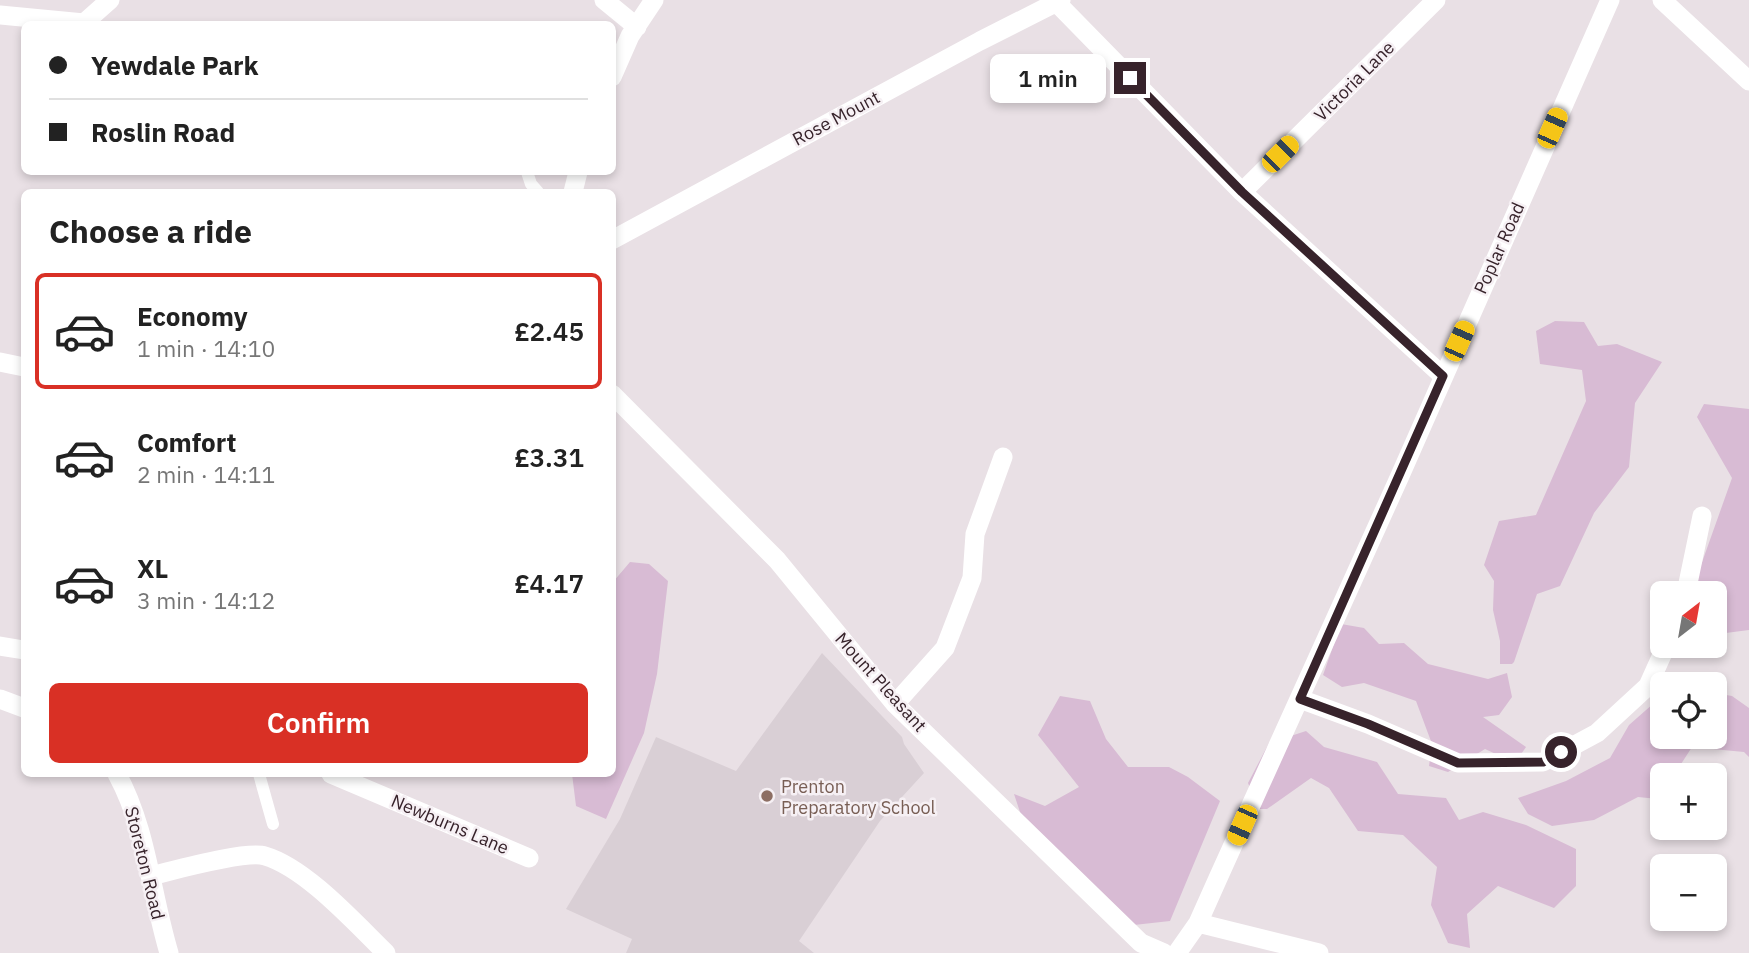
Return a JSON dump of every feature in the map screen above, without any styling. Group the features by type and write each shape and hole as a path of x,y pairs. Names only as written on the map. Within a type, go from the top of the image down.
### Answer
{"street":[{"path":"86,21 110,0"},
{"path":"604,0 637,27"},
{"path":"616,68 630,36 654,0"},
{"name":"Victoria Lane","path":"1242,192 1436,0"},
{"name":"Poplar Road","path":"1177,953 1198,923 1300,699 1610,0"},
{"path":"1662,0 1749,81"},
{"path":"1058,1 1242,192 1443,376"},
{"name":"Rose Mount","path":"616,238 1058,1"},
{"path":"0,15 63,21"},
{"path":"0,362 21,366"},
{"name":"Mount Pleasant","path":"616,398 777,560 895,704 1141,943 1164,953"},
{"path":"895,704 945,648 972,578 975,534 1003,457"},
{"path":"1688,581 1702,516"},
{"path":"0,646 21,650"},
{"path":"1300,699 1368,724 1458,763 1543,762 1597,733 1608,724 1647,686 1660,658"},
{"path":"0,699 21,707"},
{"name":"Storeton Road","path":"118,777 138,823 169,953"},
{"name":"Newburns Lane","path":"338,777 529,858"},
{"path":"150,876 216,860 264,855 295,871 325,895 386,953"},
{"path":"1198,923 1318,953"}],"lane":[{"path":"260,777 273,824"}],"shaded area":[{"path":"1555,321 1584,322 1598,346 1617,344 1662,362 1635,403 1629,467 1594,513 1560,586 1537,594 1514,662 1500,664 1500,641 1493,610 1494,581 1484,565 1499,521 1536,515 1586,401 1582,370 1540,364 1536,331"},
{"path":"1704,404 1749,409 1749,630 1727,633 1727,581 1695,581 1732,478 1697,417"},
{"path":"630,562 649,564 668,581 657,674 644,733 606,819 576,806 572,777 616,777 616,578"},
{"path":"1341,624 1364,628 1379,644 1404,643 1428,664 1488,679 1507,673 1512,697 1499,715 1483,717 1526,747 1515,763 1485,749 1448,772 1429,766 1432,744 1416,701 1364,683 1342,687 1323,675"},
{"name":"Prenton Preparatory School","path":"822,653 902,737 924,773 880,821 799,941 814,953 626,953 632,939 566,909 620,819 656,737 736,771"},
{"path":"1727,695 1749,708 1749,757 1744,752 1713,749 1727,749"},
{"path":"1060,696 1090,701 1106,739 1128,767 1169,767 1188,777 1220,801 1170,921 1134,925 1021,815 1014,794 1045,806 1079,787 1038,735"},
{"path":"1650,707 1650,749 1691,749 1682,763 1650,763 1650,798 1638,797 1594,820 1552,826 1528,814 1518,798 1566,781 1610,758 1629,725"},
{"path":"1306,731 1324,747 1377,762 1398,794 1446,798 1459,820 1483,812 1526,825 1576,849 1576,886 1554,908 1498,886 1467,914 1470,948 1448,943 1431,905 1437,867 1403,835 1358,831 1329,788 1311,778 1267,809 1259,809 1248,783 1269,743"}],"place":[{"name":"Prenton Preparatory School","path":"767,796"}],"route":[{"path":"1130,78 1242,192 1443,376 1300,699 1368,724 1458,763 1543,762 1561,752"}]}
